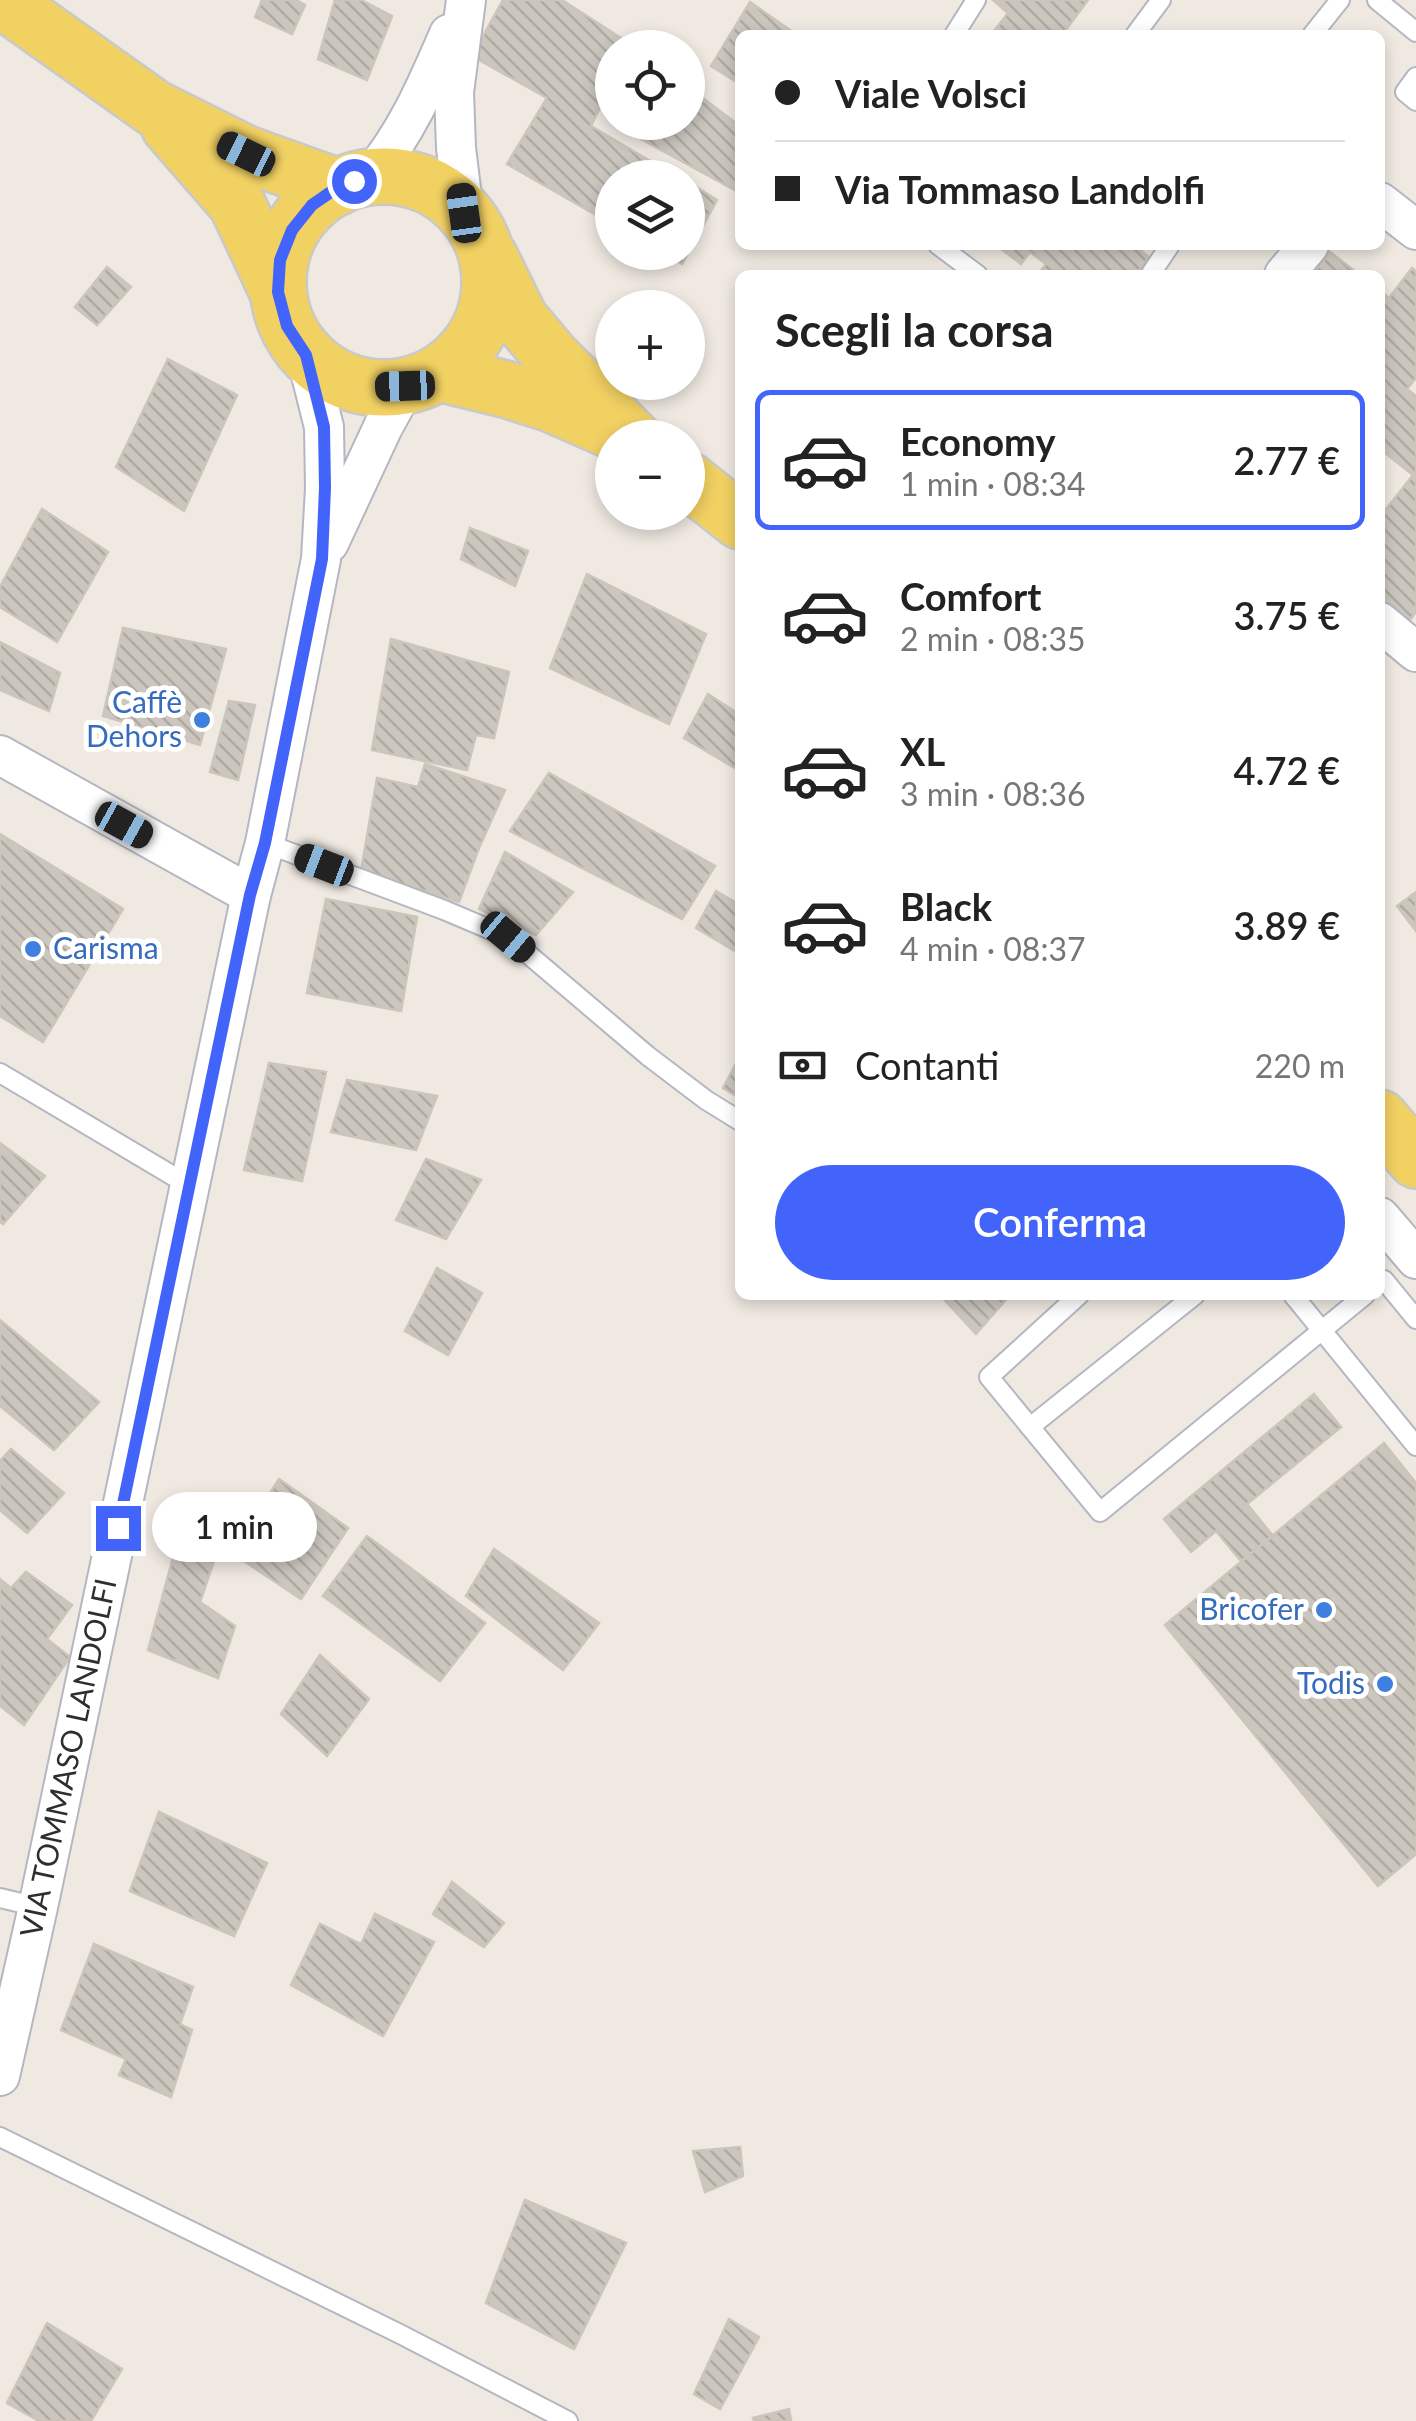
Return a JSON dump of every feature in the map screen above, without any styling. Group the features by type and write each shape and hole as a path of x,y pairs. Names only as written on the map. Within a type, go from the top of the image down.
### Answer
{"main road":[{"path":"2,0 154,108 246,154 354,182 396,177 422,183 445,195 475,231 520,319 613,420"},
{"path":"154,108 237,204 278,292 287,326 306,355 335,377 369,388 422,380 505,389 595,423"},
{"path":"278,292 280,260 292,230 312,205 354,182"},
{"path":"422,380 461,355 478,332 488,306 490,278 475,231"},
{"path":"705,493 735,516"}],"street":[{"path":"354,182 394,148 419,103 465,0"},
{"path":"465,0 454,92 456,148 475,231"},
{"path":"1385,206 1416,230"},
{"path":"1288,270 1305,250"},
{"name":"VIA TOMMASO LANDOLFI","path":"0,2076 250,895 265,843 322,559 324,427 306,355"},
{"name":"VIA TOMMASO LANDOLFI","path":"322,559 383,427 422,380"},
{"path":"1385,626 1416,652"},
{"path":"0,756 250,895"},
{"path":"1385,1223 1414,1258"}],"lane":[{"path":"957,30 976,0"},
{"path":"1139,30 1162,0"},
{"path":"1316,30 1340,0"},
{"path":"1377,0 1416,32"},
{"path":"1416,77 1404,92 1416,101"},
{"path":"945,250 971,270"},
{"path":"265,843 508,937 648,1056 735,1118"},
{"path":"0,1073 190,1186"},
{"path":"1385,1279 1414,1258"},
{"path":"1385,1284 1416,1319"},
{"path":"1074,1300 989,1378 1100,1512 1359,1300"},
{"path":"1030,1427 1189,1300"},
{"path":"1297,1300 1416,1446"},
{"path":"0,1898 38,1907"},
{"path":"0,2137 568,2421"}],"building":[{"path":"262,0 296,0 305,5 292,34 255,17"},
{"path":"335,0 361,0 392,16 367,80 318,59"},
{"path":"503,0 562,0 609,30 595,30 595,118 591,126 595,128 595,140 615,140 649,160 595,160 595,214 507,164 547,98 472,56"},
{"path":"993,0 1088,0 1066,30 995,30 1008,13"},
{"path":"750,2 790,30 735,30 735,81 711,66"},
{"path":"705,100 735,122 735,190 705,174 705,160 680,160 643,140 705,140"},
{"path":"705,193 717,200 705,222"},
{"path":"1003,250 1140,250 1149,257 1139,270 1042,270 1046,264 1030,252 1021,264"},
{"path":"1330,252 1353,270 1316,270"},
{"path":"107,267 131,287 97,325 75,307"},
{"path":"1412,268 1416,271 1416,378 1407,389 1416,396 1416,612 1406,625 1385,608 1385,511 1413,475 1385,453 1385,295 1389,298"},
{"path":"168,359 237,395 184,511 116,467"},
{"path":"42,509 108,552 57,642 0,607 0,587"},
{"path":"470,528 528,551 515,586 461,559"},
{"path":"587,574 706,634 669,724 550,668"},
{"path":"123,628 226,649 200,745 103,716"},
{"path":"391,639 509,672 494,738 476,735 467,770 372,750"},
{"path":"0,642 60,673 49,711 0,690"},
{"path":"708,694 735,712 735,768 684,738"},
{"path":"229,701 255,705 238,780 210,772"},
{"path":"425,764 505,790 459,902 361,871 377,778 418,787"},
{"path":"549,773 715,866 682,919 510,831"},
{"path":"0,834 123,909 43,1042 0,1016"},
{"path":"505,852 573,892 536,935 479,909"},
{"path":"716,891 735,902 735,951 696,928"},
{"path":"1416,892 1416,931 1397,906"},
{"path":"326,899 417,917 401,1011 307,993"},
{"path":"269,1063 326,1072 302,1181 244,1170"},
{"path":"735,1065 735,1095 723,1088"},
{"path":"347,1080 437,1096 416,1150 331,1132"},
{"path":"0,1143 45,1176 3,1224 0,1222"},
{"path":"426,1159 481,1180 446,1239 396,1220"},
{"path":"437,1268 482,1293 448,1355 405,1331"},
{"path":"945,1300 1006,1300 976,1334"},
{"path":"0,1320 99,1402 54,1450 0,1406"},
{"path":"1314,1394 1341,1427 1247,1504 1273,1536 1241,1561 1216,1531 1191,1552 1164,1519"},
{"path":"1384,1443 1416,1483 1416,1854 1378,1886 1165,1625"},
{"path":"11,1449 64,1493 27,1533 0,1510 0,1461"},
{"path":"279,1479 348,1528 301,1599 232,1553"},
{"path":"367,1536 485,1623 440,1681 323,1596"},
{"path":"494,1549 599,1623 563,1670 466,1596"},
{"path":"175,1550 216,1555 200,1602 235,1626 218,1678 148,1650"},
{"path":"26,1572 72,1605 47,1639 70,1657 24,1725 0,1706 0,1579 11,1588"},
{"path":"320,1655 369,1699 327,1756 281,1714"},
{"path":"159,1812 267,1863 234,1936 130,1891"},
{"path":"452,1882 504,1923 484,1947 433,1914"},
{"path":"375,1914 434,1942 383,2036 291,1985 320,1924 361,1944"},
{"path":"94,1944 193,1987 180,2024 192,2030 171,2097 119,2075 126,2059 61,2030"},
{"path":"740,2147 743,2176 705,2192 693,2151"},
{"path":"525,2200 626,2243 574,2349 486,2303"},
{"path":"729,2319 759,2337 720,2409 694,2394"},
{"path":"47,2323 122,2369 91,2421 39,2421 7,2403"},
{"path":"789,2409 791,2421 753,2418"}],"place":[{"name":"Caffè Dehors","path":"202,720"},
{"name":"Carisma","path":"33,949"},
{"name":"Bricofer","path":"1324,1610"},
{"name":"Todis","path":"1385,1684"}],"route":[{"path":"118,1528 322,559 324,427 306,355 287,326 278,292 280,260 292,230 312,205 354,181"}]}
